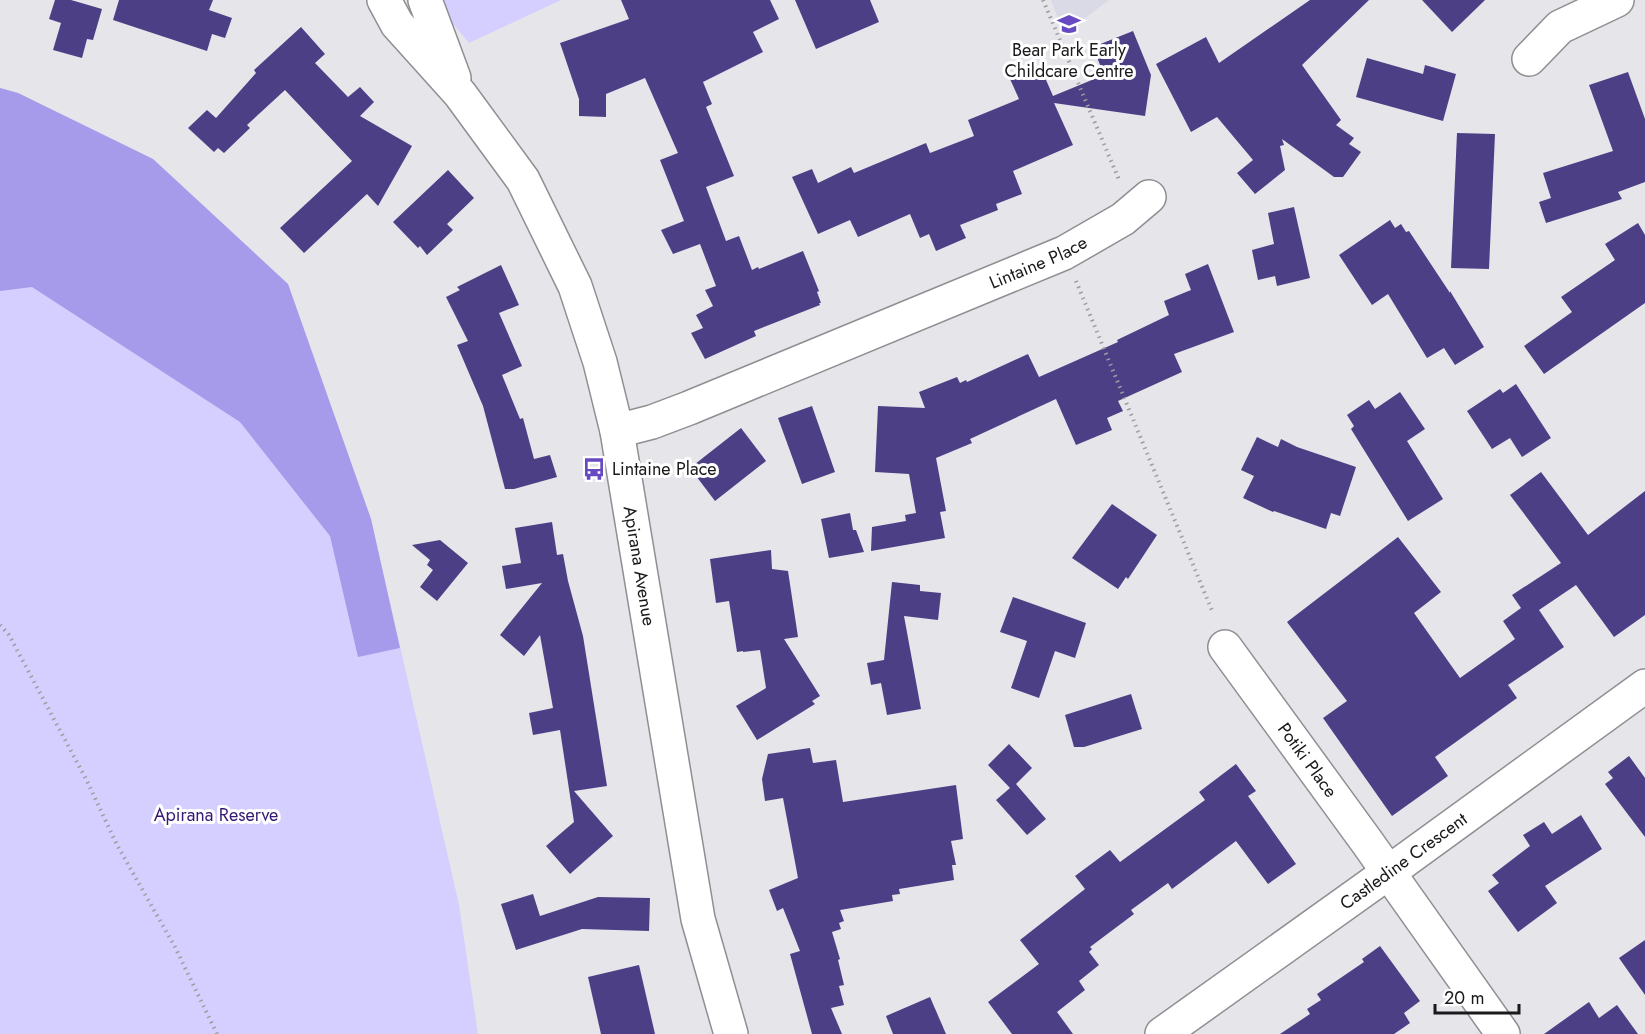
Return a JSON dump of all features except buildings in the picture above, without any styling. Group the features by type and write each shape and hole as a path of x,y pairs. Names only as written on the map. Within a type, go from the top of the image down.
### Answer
{"street":[{"name":"Apirana Avenue","path":"384,0 397,24 460,94 523,180 575,286 600,362 617,430 698,919 731,1034"},
{"name":"Apirana Avenue","path":"425,0 460,94"},
{"path":"1529,59 1560,27 1617,0"},
{"name":"Lintaine Place","path":"617,430 652,422 689,408 1064,253 1123,219 1135,191"},
{"name":"Potiki Place","path":"1225,647 1389,872 1503,1034"},
{"name":"Castledine Crescent","path":"1162,1034 1645,686"}],"path":[{"path":"1043,0 1135,191"},
{"path":"1075,278 1212,613"},
{"path":"0,625 9,635 87,781 117,845 175,947 217,1034"}],"shaded area":[{"name":"Bear Park Early Childcare Centre","path":"1051,0 1109,0 1064,34"},
{"path":"0,88 18,93 153,159 288,284 371,519 400,648 358,657 330,536 240,422 32,287 0,291"}],"green space":[{"path":"443,0 561,0 469,43 449,19"},
{"name":"Apirana Reserve","path":"0,88 18,93 153,159 288,284 371,519 459,905 478,1034 0,1034"}],"place":[{"name":"Bear Park Early Childcare Centre","path":"1069,24"},
{"name":"Lintaine Place","path":"594,469"}]}
